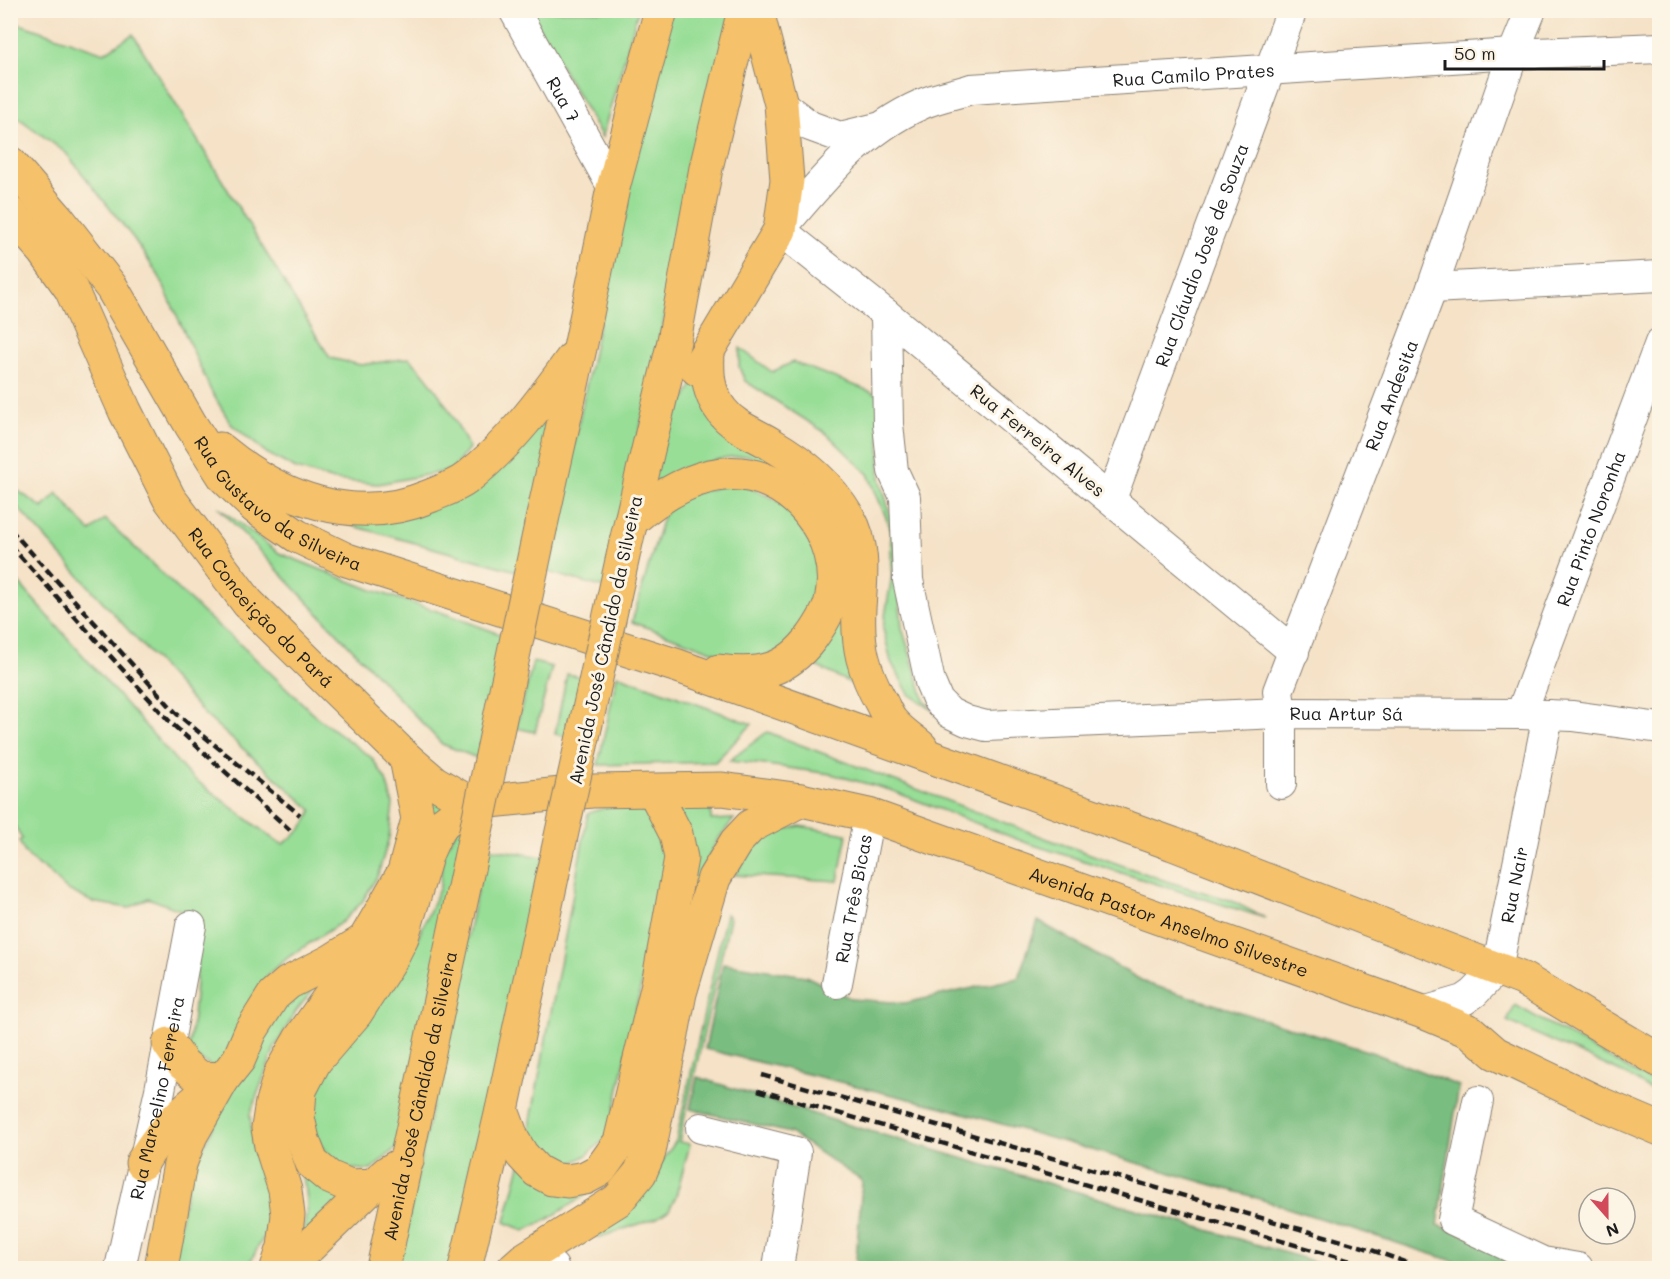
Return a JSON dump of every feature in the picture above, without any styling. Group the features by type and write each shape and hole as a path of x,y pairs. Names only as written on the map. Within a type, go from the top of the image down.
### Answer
{"main road":[{"name":"Avenida José Cândido da Silveira","path":"382,1269 407,1161 613,188 661,10"},
{"name":"Avenida José Cândido da Silveira","path":"465,1269 629,530 674,341 706,168 744,10"},
{"path":"647,453 780,230 787,180 781,104 760,23 759,10"},
{"name":"Rua Gustavo da Silveira","path":"10,164 59,220 112,288 191,425 225,477 255,507 297,536 347,560 678,666"},
{"name":"Rua Conceição do Pará","path":"10,213 44,251 72,289 125,411 169,498 248,603 406,758 434,782 470,803"},
{"path":"191,425 262,480 287,492 335,508 360,510 392,507 418,501 465,480 536,410 580,348"},
{"path":"708,350 707,379 721,410 734,422 771,444 822,481 837,497 853,525 862,567 859,632 863,663 893,723 933,757"},
{"path":"629,530 652,502 673,490 724,474 749,475 774,484 797,499 809,510 817,522 828,546 833,569 831,603 820,625 804,648 789,660 771,670 745,674 678,666"},
{"path":"678,666 1184,848 1523,979 1659,1060"},
{"path":"279,1269 288,1215 285,1190 271,1146 268,1128 272,1102 281,1071 367,938 387,898 404,872 418,819 406,758"},
{"name":"Avenida Pastor Anselmo Silvestre","path":"654,791 722,789 801,800 869,815 1423,1012 1471,1032 1495,1053 1659,1129"},
{"path":"373,1185 350,1186 329,1177 312,1163 298,1118 300,1090 315,1061 356,1013 391,959 402,937 427,853 443,823 470,803 592,791 654,791 676,834 681,858 658,984 620,1142 600,1170 585,1178 552,1179 537,1171 522,1155 513,1140 502,1110"},
{"path":"514,1269 523,1260 618,1200 640,1173 649,1152 680,993 714,878 736,842 752,826 801,800"},
{"path":"161,1269 180,1164 191,1135 223,1079 239,1059 251,1031 273,996 288,983 332,961 367,938"},
{"path":"169,1044 183,1064 200,1078 223,1079"},
{"path":"142,1163 153,1144 180,1112 223,1079"},
{"path":"279,1269 310,1246 388,1172 407,1161"}],"street":[{"name":"Rua 7","path":"514,10 613,188"},
{"name":"Rua Cláudio José de Souza","path":"1111,500 1292,10"},
{"name":"Rua Andesita","path":"1281,784 1281,713 1277,698 1278,691 1432,288 1513,54 1531,10"},
{"name":"Rua Camilo Prates","path":"780,230 853,150 880,128 922,104 971,89 1513,54 1659,48"},
{"path":"781,104 810,126 840,137 880,128"},
{"name":"Rua Ferreira Alves","path":"780,230 886,314 1294,652"},
{"path":"1432,288 1659,276"},
{"name":"Rua Artur Sá","path":"886,314 888,424 893,471 905,497 908,580 930,682 938,701 950,712 967,721 986,726 1281,713 1535,714 1633,723 1659,728"},
{"name":"Rua Pinto Noronha","path":"1535,714 1659,343"},
{"name":"Rua Nair","path":"1497,969 1535,714"},
{"name":"Rua Três Bicas","path":"837,983 869,815"},
{"name":"Rua Marcelino Ferreira","path":"120,1269 169,1044 191,926"},
{"path":"1423,1012 1455,1003 1474,993 1497,969"},
{"path":"1478,1101 1453,1220 1544,1262 1578,1269"},
{"path":"701,1128 796,1152 778,1269"}],"green space":[{"path":"529,11 638,11 602,137"},
{"path":"671,11 732,11 605,588 548,572 632,162"},
{"path":"11,21 104,53 133,34 330,358 361,365 409,358 435,389 469,448 452,470 378,484 334,480 296,469 268,454 231,424 211,391 159,276 134,239 66,153 20,119 11,109"},
{"path":"740,348 772,372 793,362 880,395 880,478 893,525 902,628 925,702 934,711 909,694 891,662 883,628 892,575 890,527 868,474 826,433 745,381 739,367"},
{"path":"700,372 713,413 731,429 784,461 827,499 854,549 855,585 845,635 854,685 800,658 818,644 834,617 843,588 844,560 829,522 813,498 779,471 748,455 724,458 686,468 648,487 669,428"},
{"path":"561,401 520,572 317,516 386,518"},
{"path":"738,482 789,506 818,557 815,604 786,651 742,662 632,622 664,514 682,496"},
{"path":"17,490 43,508 57,493 90,532 105,519 318,718 372,758 386,780 393,804 389,838 378,875 362,902 342,922 290,956 268,974 229,1054 215,1068 188,1053 196,984 197,950 194,915 148,898 129,908 92,902 66,889 43,867 39,867 25,853 19,841 22,839 10,817 10,573 188,774 283,844 300,830 312,810 205,715 11,500 11,496"},
{"path":"218,507 279,553 372,590 508,637 477,758 442,744"},
{"path":"533,662 552,667 535,732 516,728"},
{"path":"567,674 589,678 577,739 555,734"},
{"path":"617,675 752,724 715,762 598,765"},
{"path":"767,732 1045,838 1169,882 1230,900 1265,918 1027,843 890,790 831,774 729,761"},
{"path":"427,787 449,800 425,837 407,898 382,956 359,990 318,1037 302,1069 288,1110 287,1132 299,1157 315,1178 349,1193 301,1240 306,1218 307,1197 304,1182 284,1138 283,1115 286,1100 307,1044 371,962 394,915 417,839"},
{"path":"618,804 638,809 652,816 662,827 671,846 609,1135 587,1155 571,1164 541,1159 530,1139 531,1120 588,813"},
{"path":"681,807 711,807 711,820 734,819 716,842 701,874 633,1155 619,1175 548,1219 524,1231 505,1222 520,1165 612,1172"},
{"path":"469,810 399,1145 371,1170 334,1168 312,1128 315,1098 327,1062 408,961 440,887 443,852"},
{"path":"800,826 847,834 838,881 735,875 748,853 760,840 776,832"},
{"path":"486,848 544,857 453,1268 398,1268"},
{"path":"726,914 730,918 679,1142 690,1144 676,1196 669,1210 657,1218 600,1237 584,1234 635,1201 676,1141"},
{"path":"1038,921 1148,984 1374,1053 1459,1086 1438,1225 1563,1268 1475,1268 1244,1194 946,1108 705,1049 723,963 806,976 852,999 905,1003 1018,978"},
{"path":"335,963 296,1011 275,1047 250,1114 253,1148 271,1188 274,1217 247,1268 171,1268 190,1174 269,1016"},
{"path":"1515,1005 1659,1086 1659,1095 1625,1074 1507,1021"},
{"path":"697,1077 839,1122 1334,1268 865,1268 856,1260 862,1181 790,1133 690,1109"}],"railway":[{"path":"10,529 177,714 300,815"},
{"path":"10,545 171,723 290,830"},
{"path":"762,1075 1363,1247 1422,1268"},
{"path":"758,1090 1375,1268"}]}
